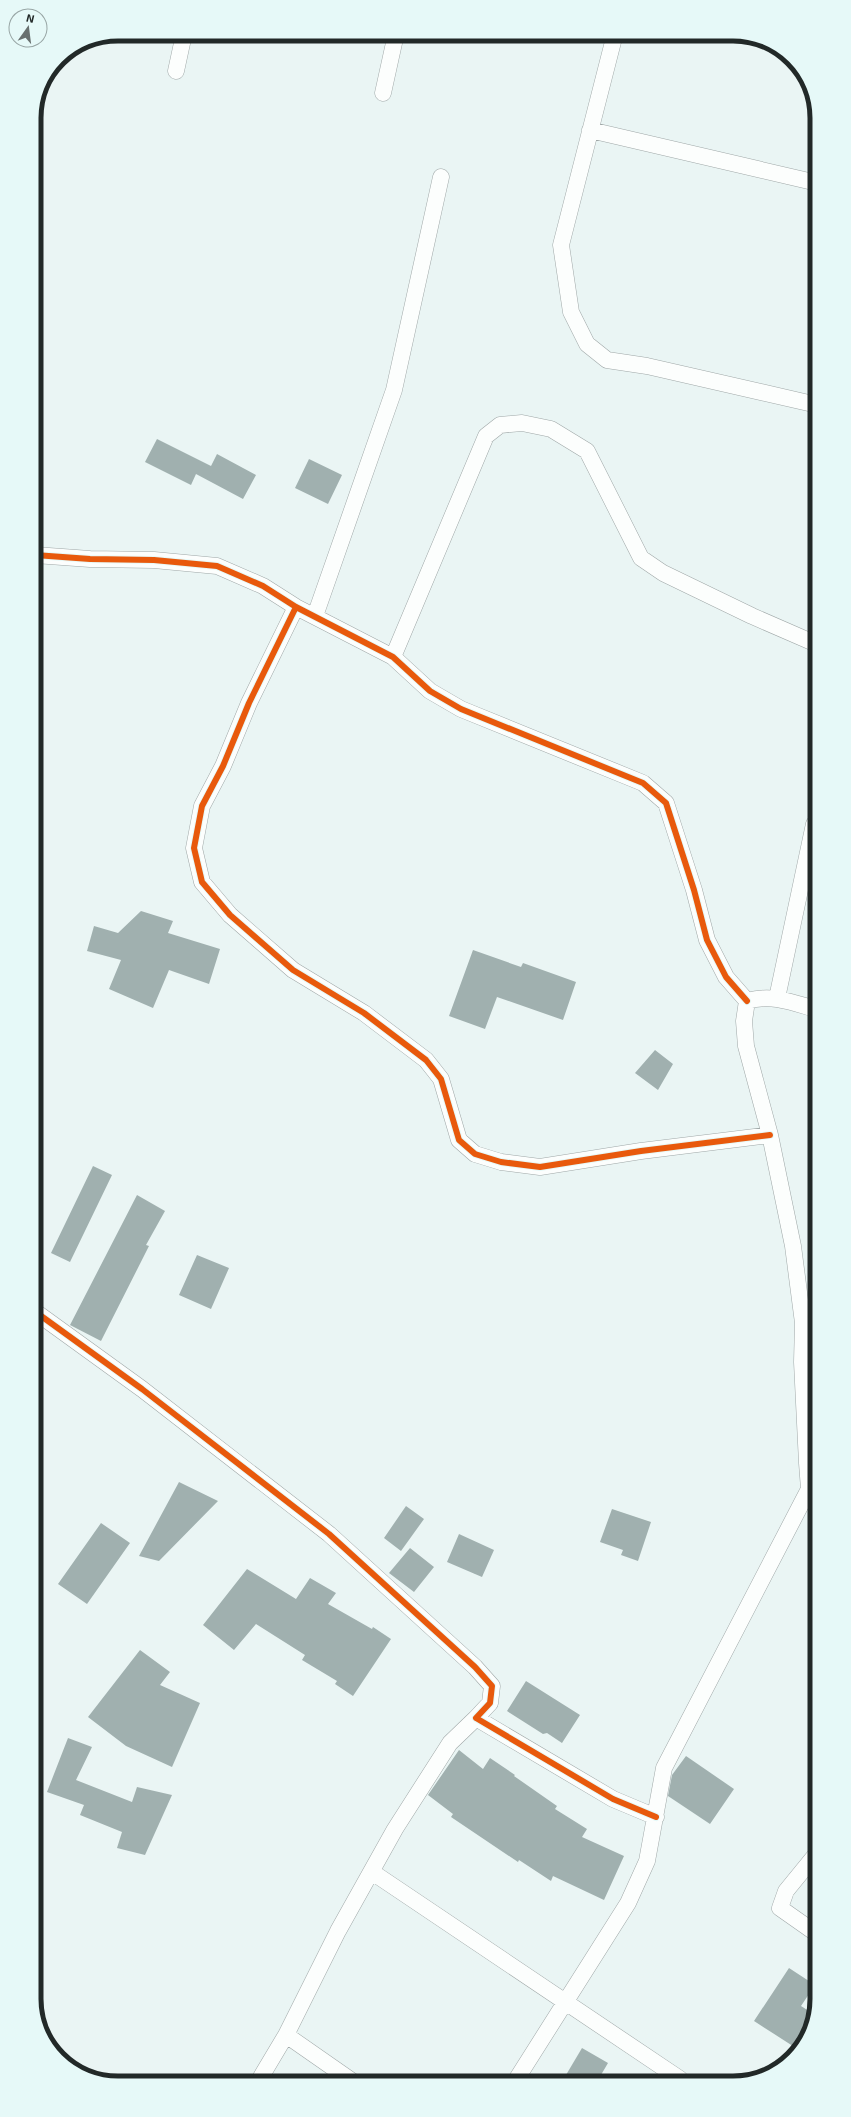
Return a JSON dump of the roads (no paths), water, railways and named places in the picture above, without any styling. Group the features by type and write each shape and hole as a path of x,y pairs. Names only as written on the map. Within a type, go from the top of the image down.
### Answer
{"street":[{"path":"176,70 182,41"},
{"path":"383,93 394,41"},
{"path":"613,41 561,245 570,312 587,344 607,360 647,366 810,403"},
{"path":"590,130 810,181"},
{"path":"315,616 394,390 441,177"},
{"path":"393,657 486,436 500,425 522,422 552,429 587,451 641,558 663,573 752,616 810,641"},
{"path":"41,555 90,559 154,560 217,566 263,586 296,607 393,657 430,691 461,709 643,783 666,803 690,876 707,940 726,977 747,1001"},
{"path":"296,607 249,703 223,766 202,806 194,848 202,882 230,915 293,970 364,1013 426,1060 441,1079 459,1140 475,1154 501,1162 540,1167 641,1151 770,1136"},
{"path":"777,998 810,843"},
{"path":"747,1001 761,997 777,998 810,1008"},
{"path":"747,1001 744,1020 746,1046 770,1136 793,1246 803,1323 802,1362 810,1467"},
{"path":"41,1316 142,1389 329,1534 475,1667 492,1686 490,1703 450,1743 395,1829 338,1932 286,2035 262,2076"},
{"path":"518,2076 565,2000 628,1903 647,1861 664,1768 810,1497"},
{"path":"476,1718 613,1798 656,1817"},
{"path":"810,1862 786,1891 780,1908 810,1929"},
{"path":"372,1872 565,2000 676,2076"},
{"path":"286,2035 345,2076"}]}
